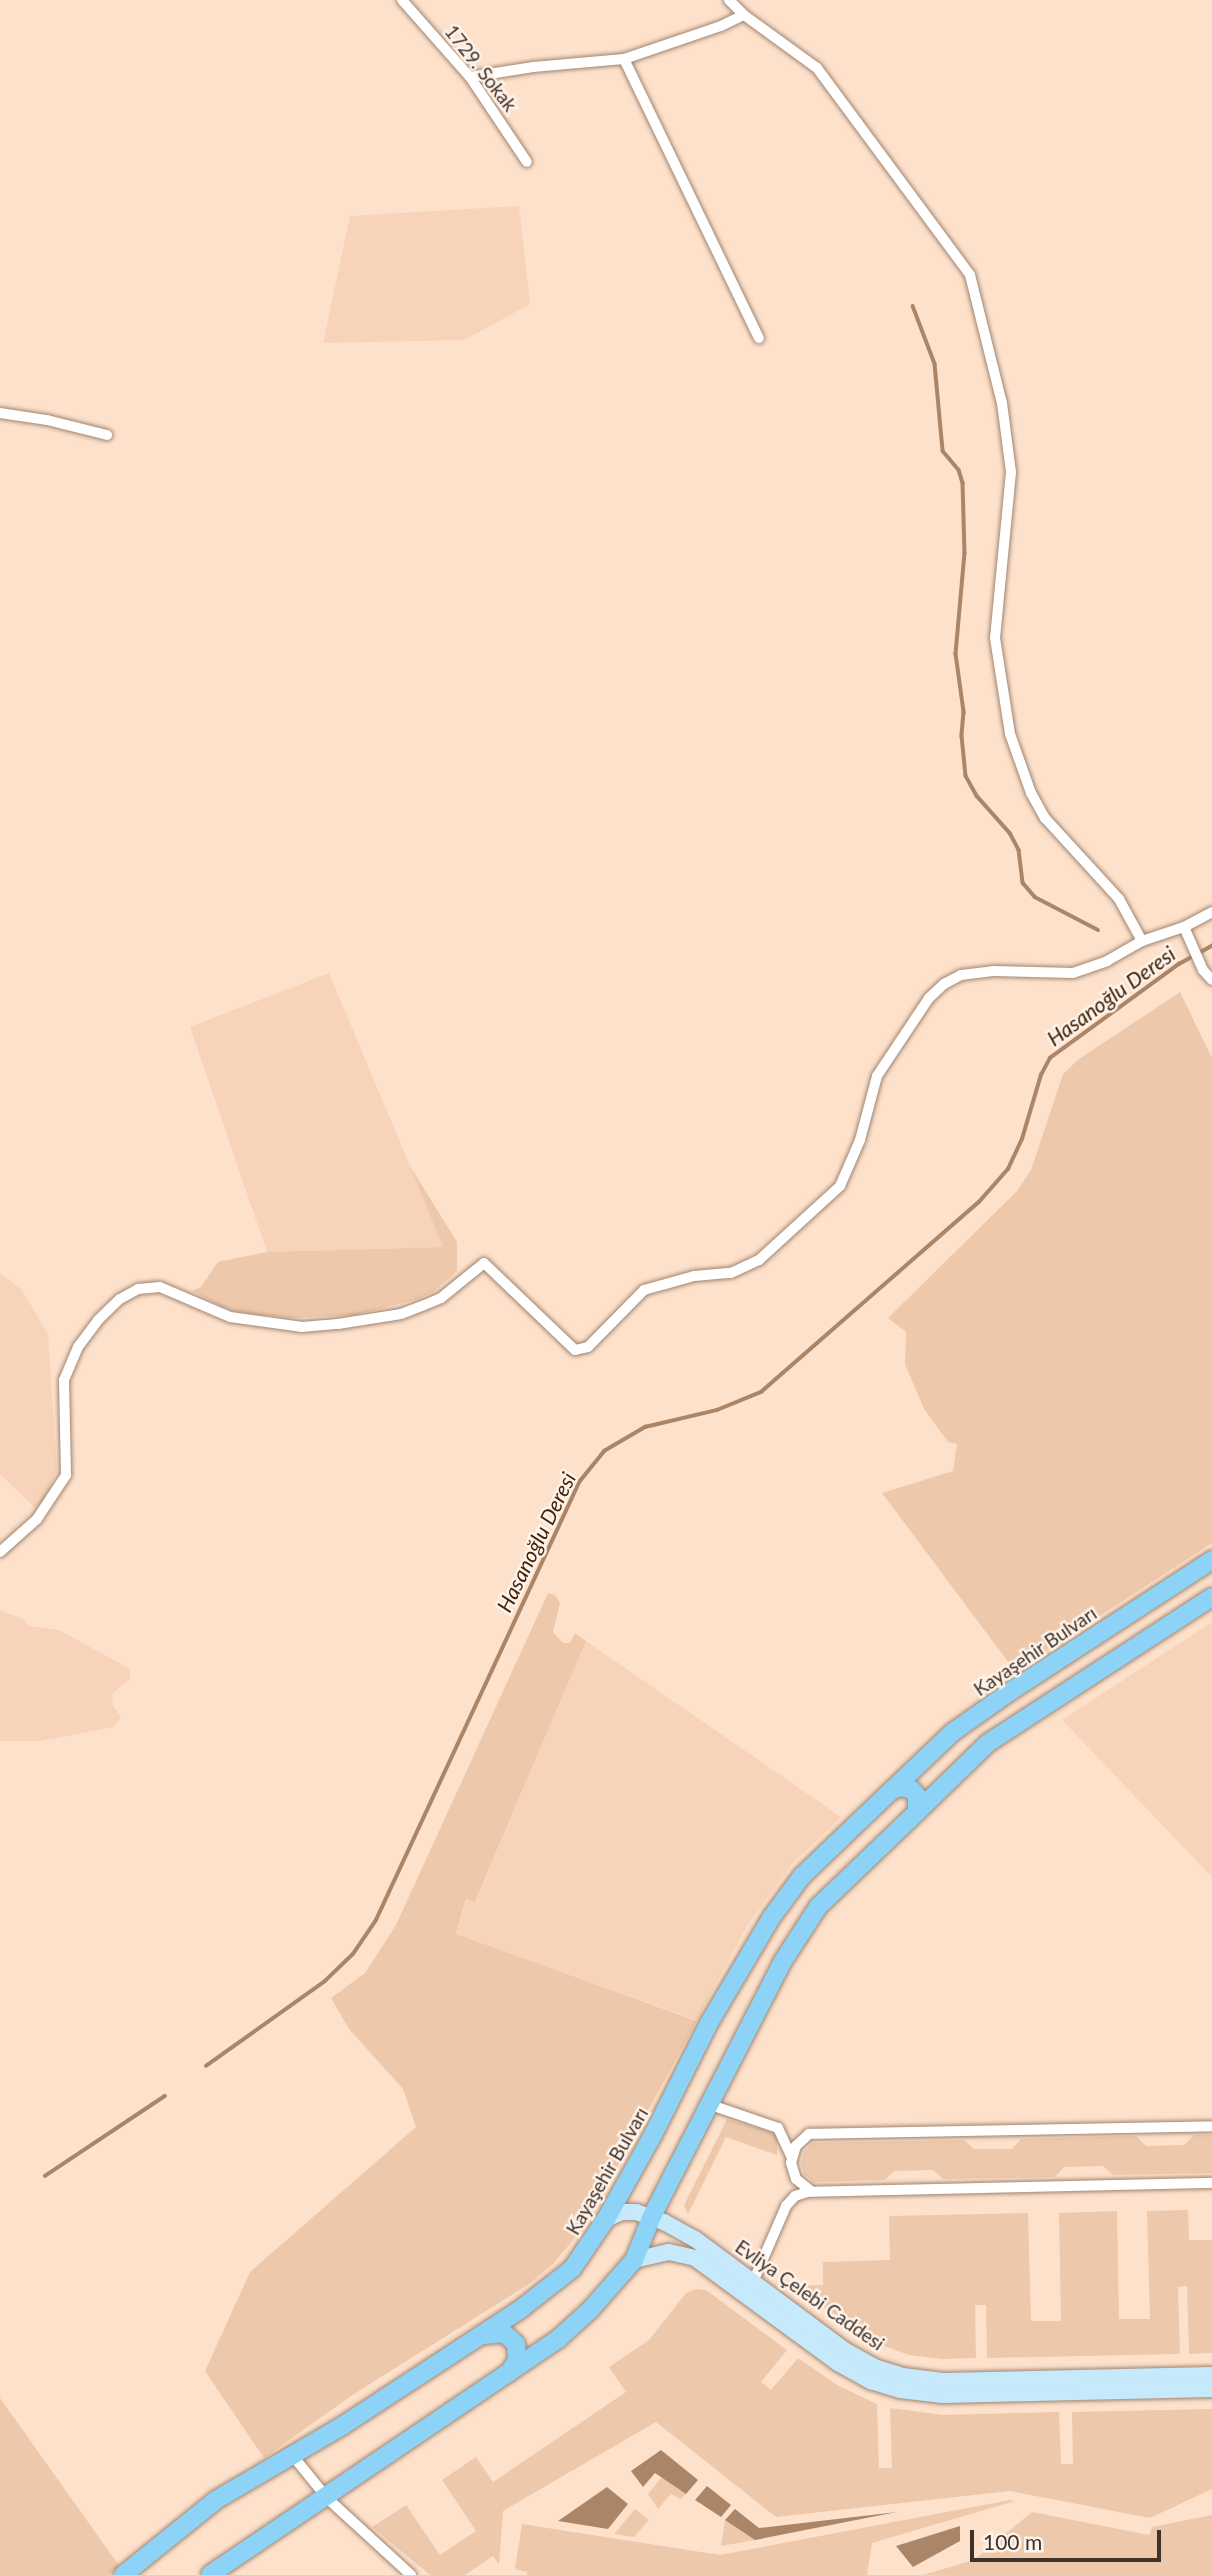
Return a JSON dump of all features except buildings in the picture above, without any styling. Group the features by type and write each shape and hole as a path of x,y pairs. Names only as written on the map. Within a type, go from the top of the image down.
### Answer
{"main road":[{"name":"Kayaşehir Bulvarı","path":"123,2575 216,2500 342,2426 555,2284 591,2245 653,2136 709,2023 771,1918 802,1876 963,1725 1212,1560"},
{"path":"210,2575 327,2498 366,2467 509,2373 573,2327 634,2260 652,2216 783,1961 818,1907 988,1743 1212,1597"},
{"path":"892,1790 902,1787 912,1790 917,1796 917,1812"},
{"path":"465,2343 495,2331 510,2336 517,2349 517,2360 509,2373"}],"street":[{"name":"1729. Sokak","path":"402,0 470,77 527,162"},
{"path":"729,0 744,15 817,68 970,275 1002,403 1011,472 995,638 1010,734 1018,765 1045,818 1113,892 1142,941"},
{"path":"470,77 533,67 624,59 721,26 744,15"},
{"path":"624,59 759,338"},
{"path":"0,413 47,420 107,435"},
{"path":"0,1552 37,1519 66,1475 64,1380 78,1347 98,1320 120,1298 138,1289 160,1287 230,1317 302,1326 338,1324 401,1314 422,1306 441,1298 484,1263 575,1350 588,1347 644,1290 694,1276 731,1273 759,1260 840,1186 860,1140 877,1076 929,998 944,984 961,975 993,971 1073,972 1107,961 1142,941 1184,927 1212,912"},
{"path":"1184,927 1203,970 1212,980"},
{"path":"711,2105 778,2128 792,2158 796,2179 811,2192"},
{"path":"792,2158 796,2146 809,2134 1212,2126"},
{"path":"753,2282 786,2206 794,2196 811,2192 1212,2183"},
{"name":"Evliya Çelebi Caddesi","path":"606,2219 622,2212 652,2216 695,2239 846,2351 877,2368 903,2376 943,2381 1185,2383 1212,2389"},
{"name":"Evliya Çelebi Caddesi","path":"634,2260 669,2252 695,2258 838,2363 871,2381 900,2390 943,2395 1185,2383 1212,2375"},
{"path":"293,2456 327,2498 411,2575"}],"shaded area":[{"path":"519,206 530,304 464,340 323,343 350,216"},
{"path":"329,973 444,1247 267,1252 190,1027"},
{"path":"1180,992 1212,1058 1212,1543 1015,1671 882,1493 953,1471 957,1444 948,1442 924,1409 905,1364 906,1332 888,1318 1017,1191 1031,1170 1063,1074 1079,1059"},
{"path":"410,1166 457,1242 457,1271 433,1292 415,1300 354,1315 291,1318 239,1312 192,1291 201,1287 218,1262 267,1252 443,1247"},
{"path":"0,1273 22,1290 48,1334 57,1470 44,1501 35,1508 0,1474"},
{"path":"548,1593 555,1595 560,1603 553,1632 563,1643 570,1643 575,1633 586,1641 475,1902 466,1899 456,1934 697,2021 584,2227 553,2264 529,2284 354,2394 264,2458 205,2371 250,2272 416,2127 403,2089 349,2029 331,1998 365,1973 396,1925"},
{"path":"0,1610 23,1619 29,1626 59,1630 130,1669 130,1679 113,1693 112,1704 121,1717 114,1727 40,1741 0,1741"},
{"path":"1212,1622 1212,1877 1062,1720"},
{"path":"586,1641 841,1817 792,1864 748,1924 697,2020 456,1935 467,1899 476,1901"},
{"path":"727,2119 777,2134 777,2155 726,2137 688,2214 684,2205"},
{"path":"1194,2135 1212,2135 1212,2173 1113,2175 1103,2166 1064,2167 1055,2177 943,2179 933,2170 894,2171 885,2180 814,2182 804,2174 801,2163 804,2152 812,2143 964,2140 974,2149 1012,2149 1021,2139 1136,2136 1146,2146 1184,2145"},
{"path":"1188,2210 1189,2240 1212,2240 1212,2353 1189,2354 1187,2286 1178,2287 1180,2354 987,2358 986,2305 975,2305 976,2358 943,2359 909,2355 876,2343 794,2286 823,2285 823,2262 890,2260 889,2216 1028,2213 1031,2321 1061,2321 1059,2213 1117,2211 1119,2319 1150,2319 1147,2211"},
{"path":"696,2289 706,2290 787,2350 761,2382 771,2390 798,2358 837,2385 877,2404 879,2468 892,2468 890,2408 943,2415 1059,2412 1061,2464 1073,2464 1072,2412 1212,2409 1212,2489 1150,2518 1010,2491 776,2517 656,2422 503,2511 499,2565 493,2556 465,2575 430,2575 372,2527 406,2505 440,2555 476,2531 442,2480 476,2457 493,2482 626,2392 609,2367 649,2340 686,2293"},
{"path":"0,2398 120,2567 109,2575 0,2575"},
{"path":"661,2450 698,2480 686,2494 655,2473 643,2487 631,2471"},
{"path":"662,2477 686,2494 681,2499 671,2494 658,2509 648,2494"},
{"path":"707,2486 731,2505 721,2517 695,2500"},
{"path":"607,2487 628,2504 608,2529 558,2521"},
{"path":"1015,2501 872,2543 867,2575 527,2575 527,2572 515,2569 522,2524 720,2555"},
{"path":"635,2509 649,2520 634,2537 614,2534"},
{"path":"735,2509 759,2528 897,2512 755,2540 725,2520"},
{"path":"1032,2512 1149,2535 1152,2527 1212,2515 1212,2575 923,2575 974,2560"},
{"path":"725,2520 755,2540 721,2546"},
{"path":"960,2526 960,2541 913,2567 896,2546"}],"waterway":[{"path":"913,306 935,364 943,451 959,470 963,483 965,553 956,654 964,712 962,736 966,776 977,796 1010,833 1019,850 1023,883 1035,897 1098,930"},
{"name":"Hasanoğlu Deresi","path":"206,2066 325,1981 353,1954 376,1920 580,1481 604,1451 645,1427 717,1410 761,1392 979,1202 1008,1169 1022,1139 1041,1075 1050,1058 1179,964 1212,946"},
{"name":"Hasanoğlu Deresi","path":"45,2176 165,2096"}]}
